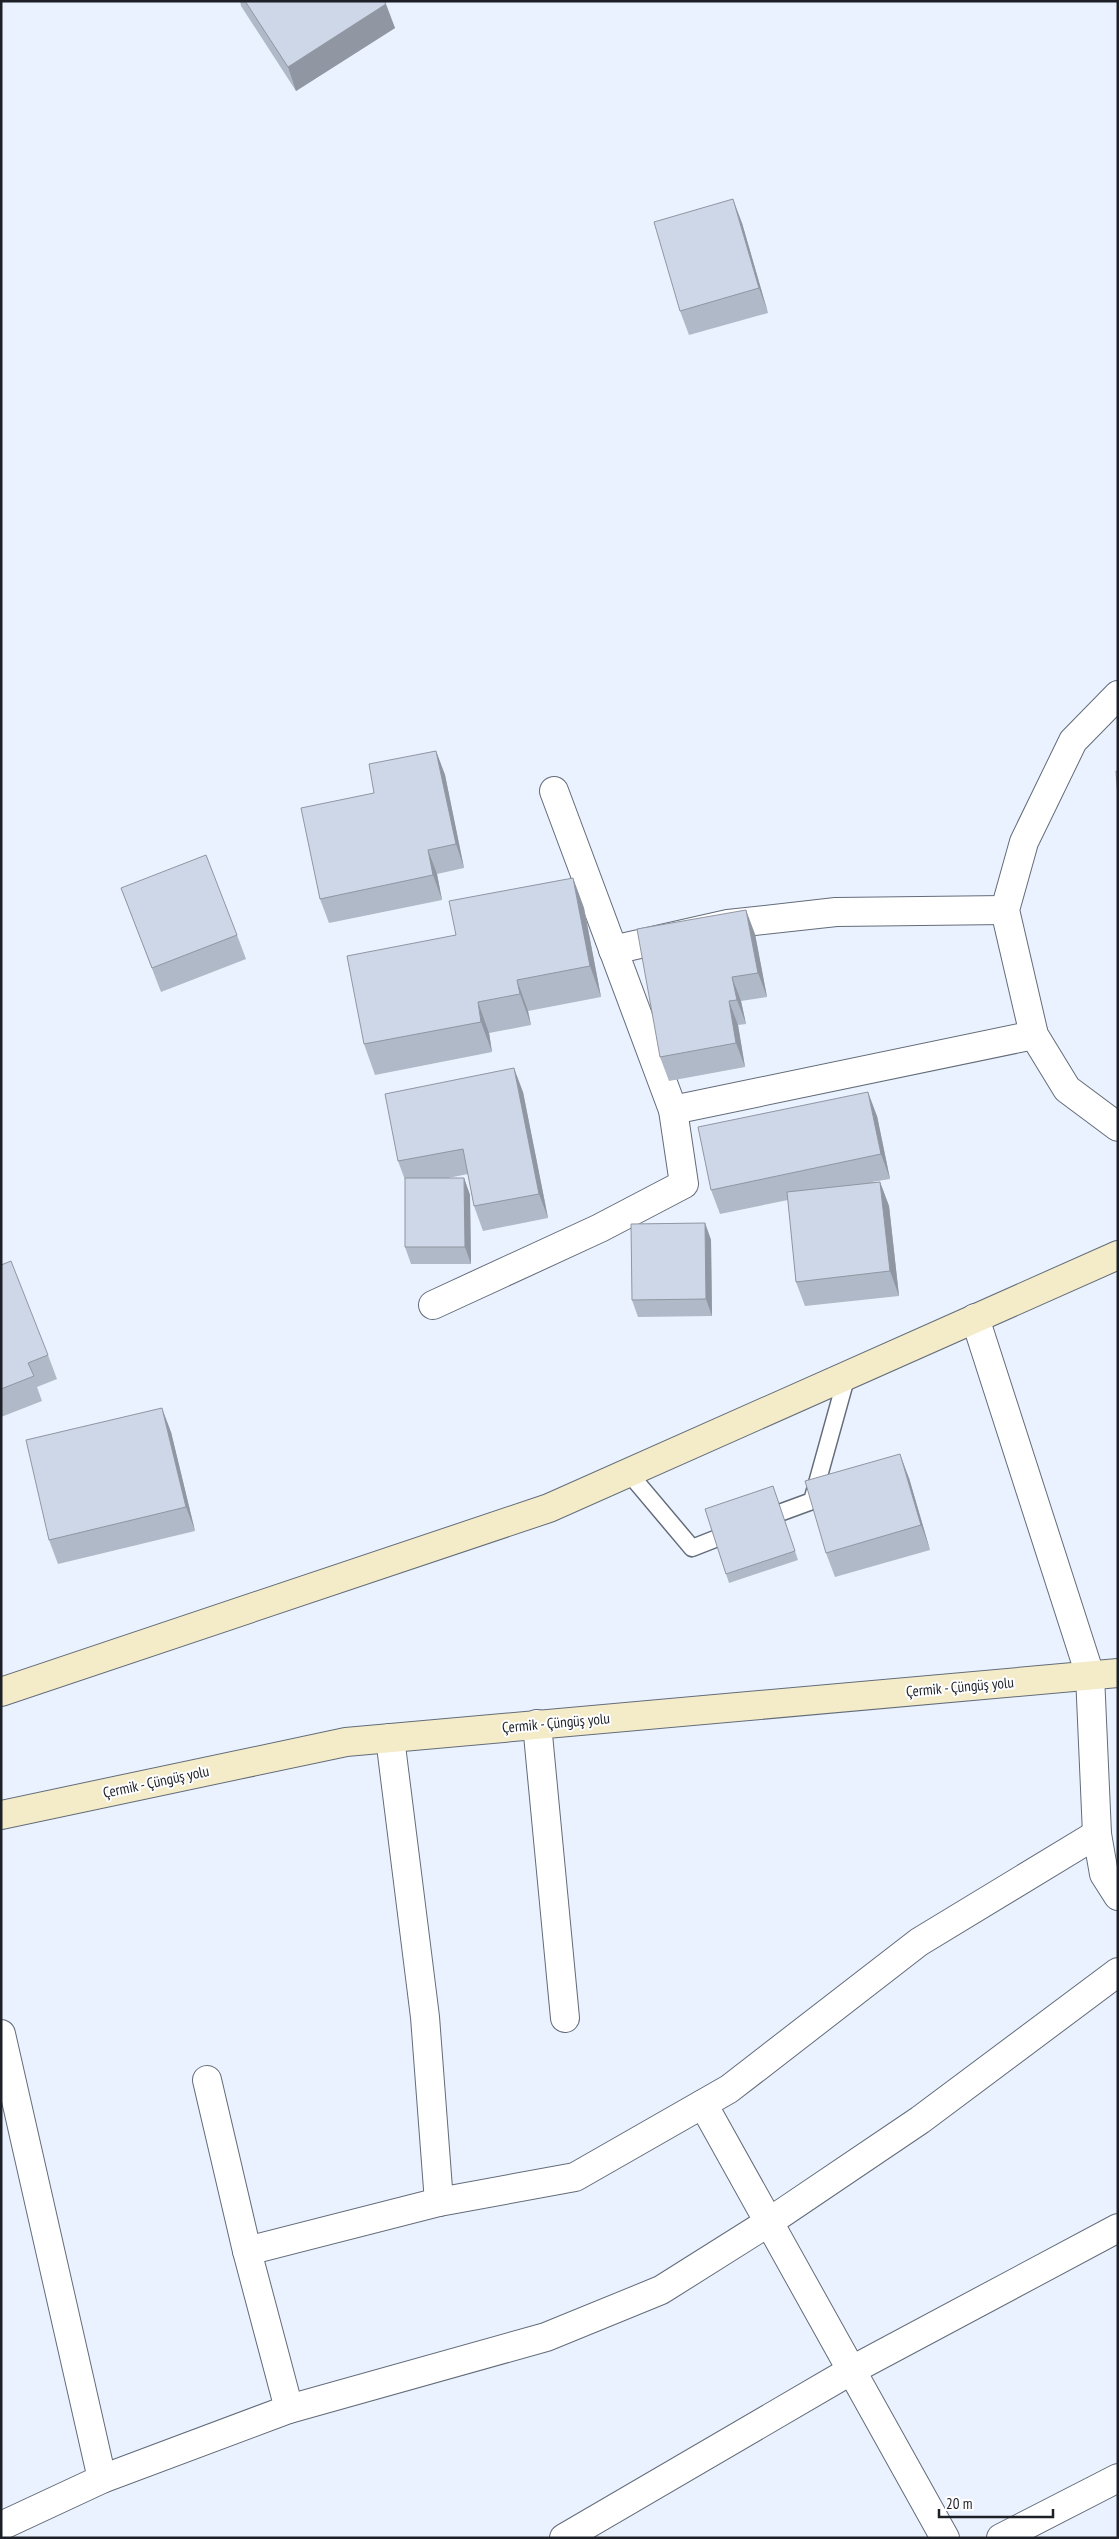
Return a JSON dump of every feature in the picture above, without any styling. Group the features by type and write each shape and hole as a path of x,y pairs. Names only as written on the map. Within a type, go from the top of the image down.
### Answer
{"main road":[{"path":"1,1692 549,1508 1118,1255"},
{"name":"Çermik - Çüngüş yolu","path":"1,1815 346,1742 1118,1673"}],"street":[{"path":"1118,695 1073,741 1024,842 1005,910 1034,1034 1068,1089 1118,1127"},
{"path":"433,1305 600,1228 684,1184 673,1110 554,791"},
{"path":"613,950 728,924 836,912 1005,910"},
{"path":"673,1110 1034,1034"},
{"path":"975,1318 1090,1675 1097,1834 1104,1874 1118,1896"},
{"path":"536,1724 565,2018"},
{"path":"390,1738 425,2017 439,2202"},
{"path":"247,2251 439,2202 575,2177 729,2089 919,1942 1097,1834"},
{"path":"1,2526 102,2479 289,2409 546,2337 661,2290 769,2222 920,2120 1118,1972"},
{"path":"1,2034 102,2479"},
{"path":"207,2080 247,2251 289,2409"},
{"path":"703,2104 945,2538"},
{"path":"564,2538 852,2370 1118,2228"},
{"path":"1001,2538 1118,2478"}],"lane":[{"path":"782,1512 812,1501 847,1375"},
{"path":"628,1472 692,1548 715,1539"}],"building":[{"path":"245,1 384,1 386,4 288,67"},
{"path":"733,199 759,288 680,311 654,222"},
{"path":"436,751 456,844 428,850 433,875 320,899 301,808 374,793 369,764"},
{"path":"1116,771 1118,771 1118,798"},
{"path":"206,855 237,935 152,968 121,888"},
{"path":"573,878 590,966 517,980 520,994 478,1002 481,1022 364,1044 347,956 456,935 449,901"},
{"path":"746,910 758,973 732,977 737,1000 729,1001 736,1043 660,1057 637,929"},
{"path":"514,1068 539,1194 474,1206 463,1149 398,1161 385,1094"},
{"path":"868,1092 881,1154 711,1190 698,1127"},
{"path":"405,1178 464,1178 465,1247 405,1247"},
{"path":"880,1182 890,1271 796,1282 787,1192"},
{"path":"705,1223 706,1299 632,1300 631,1224"},
{"path":"11,1261 48,1355 28,1363 34,1376 1,1389 1,1265"},
{"path":"162,1408 186,1507 49,1540 26,1440"},
{"path":"900,1454 921,1525 826,1553 805,1481"},
{"path":"773,1486 795,1551 726,1574 705,1509"}]}
